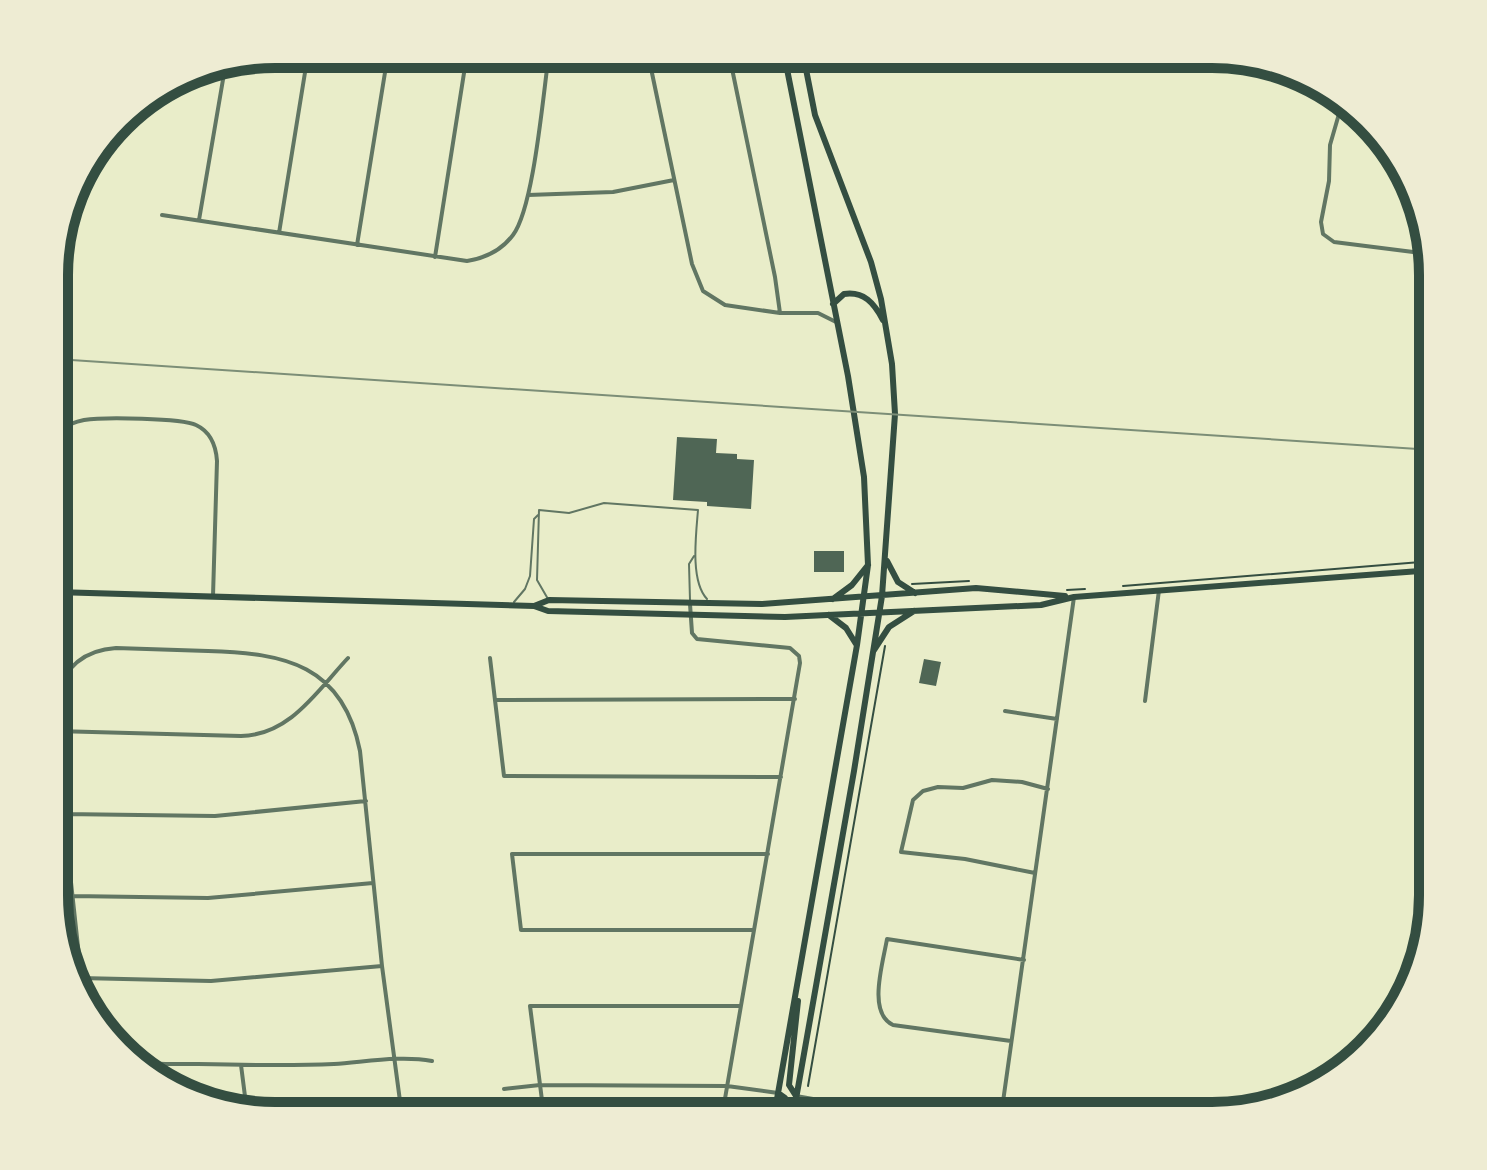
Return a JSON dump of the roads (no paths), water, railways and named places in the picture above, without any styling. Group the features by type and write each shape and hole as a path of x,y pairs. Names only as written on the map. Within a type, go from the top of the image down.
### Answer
{"main road":[{"path":"776,1102 857,645 868,565 864,477 787,68"},
{"path":"795,1102 882,596 895,414 888,330 871,262 815,115 806,68"},
{"path":"833,304 844,294 860,294 877,308 888,330"},
{"path":"886,558 898,582 915,593"},
{"path":"832,599 852,585 868,565"},
{"path":"68,592 511,605 534,606 548,611 691,616 829,615 1041,605 1074,597 1419,571"},
{"path":"534,606 549,600 762,604 976,588 1074,597"},
{"path":"873,653 889,627 916,610"},
{"path":"829,615 846,628 857,645"},
{"path":"796,1096 789,1085 797,1020 797,989"},
{"path":"778,1093 785,1098 785,1102"}],"street":[{"path":"279,233 306,68"},
{"path":"357,245 386,68"},
{"path":"435,257 465,68"},
{"path":"162,215 467,261 494,254 515,232 528,195 547,68"},
{"path":"651,68 692,264 703,291 725,305 780,313 818,313 837,324"},
{"path":"732,68 780,313"},
{"path":"199,220 224,75"},
{"path":"1340,112 1330,145 1329,181 1321,222 1323,234 1334,242 1418,253"},
{"path":"528,195 613,192 674,180"},
{"path":"818,313 833,304"},
{"path":"68,426 80,421 101,419 188,422 206,432 214,445 217,461 213,596"},
{"path":"1145,701 1159,590"},
{"path":"1003,1102 1074,597"},
{"path":"690,604 692,633 697,639 783,647 796,651 800,663 724,1102"},
{"path":"68,671 85,656 109,649 248,652 286,659 310,671 342,703 355,729 366,801 382,966 400,1102"},
{"path":"68,733 256,735 286,723 348,658"},
{"path":"490,658 504,776 781,777"},
{"path":"495,700 795,699"},
{"path":"1005,711 1057,719"},
{"path":"1036,873 965,859 901,852 913,800 923,791 938,787 963,788 992,780 1022,782 1048,789"},
{"path":"68,814 215,816 366,801"},
{"path":"754,930 521,930 512,854 768,854"},
{"path":"68,860 78,957"},
{"path":"72,896 208,898 373,883"},
{"path":"1011,1041 886,1022 877,1006 887,939 1024,960"},
{"path":"86,978 211,981 382,966"},
{"path":"542,1102 530,1006 741,1006"},
{"path":"154,1063 241,1065 416,1058 432,1061"},
{"path":"241,1065 245,1100"},
{"path":"504,1089 540,1085 727,1086 778,1093"},
{"path":"796,1096 831,1102"}],"lane":[{"path":"511,605 528,583 534,519 539,510 569,513 604,503 698,510 695,555 698,587 711,604"},
{"path":"539,514 537,580 549,600"},
{"path":"690,604 689,564 695,555"}],"railway":[{"path":"68,360 1419,449"}]}
